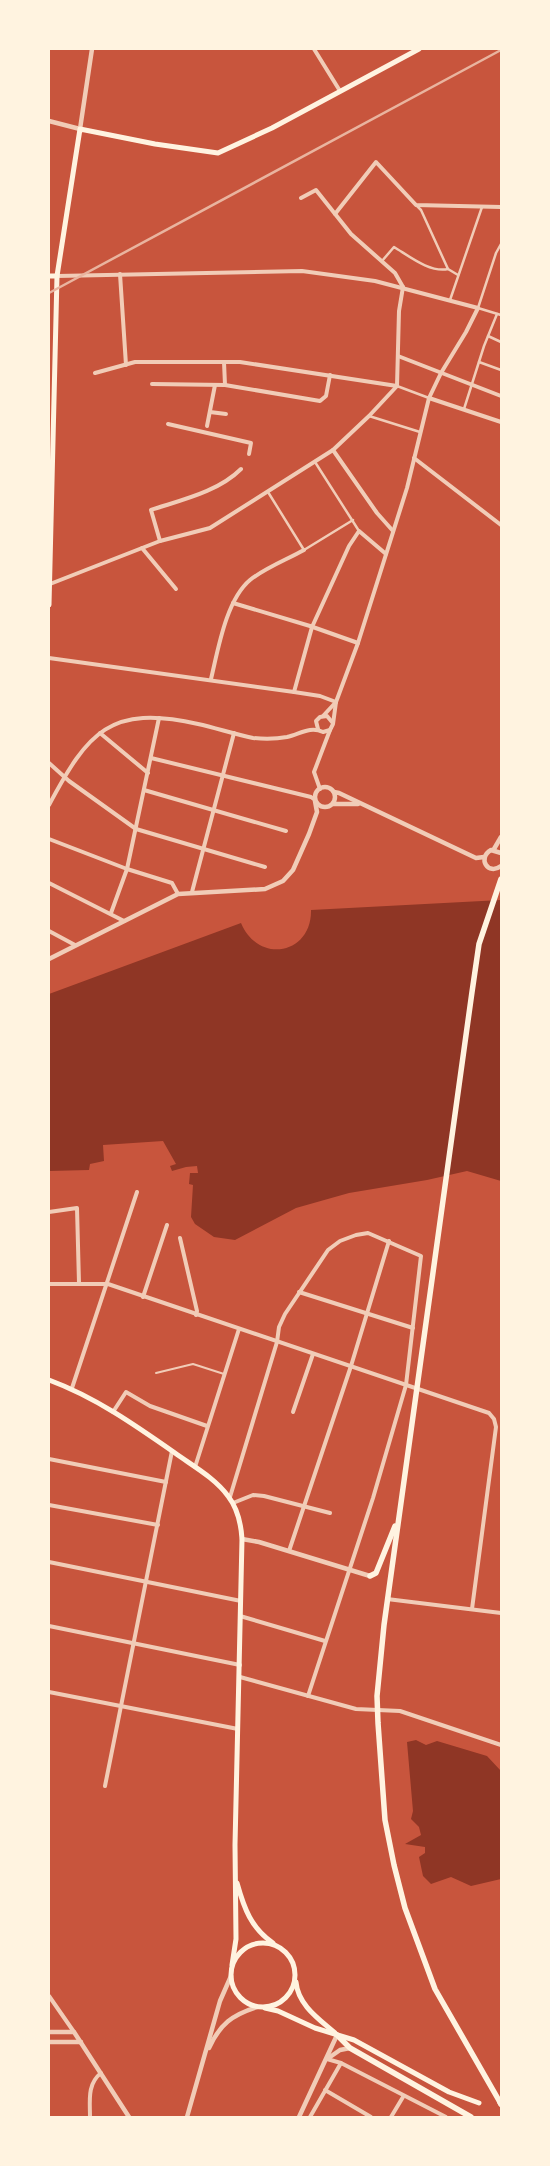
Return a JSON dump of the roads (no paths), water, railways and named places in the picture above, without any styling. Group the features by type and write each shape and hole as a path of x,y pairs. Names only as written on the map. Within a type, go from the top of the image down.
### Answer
{"main road":[{"path":"49,605 50,455 56,276 80,129 218,154 272,128 420,49"},
{"path":"49,276 56,276"},
{"path":"501,879 479,944 398,1517 377,1696 385,1820 405,1908 435,1989 501,2104"},
{"path":"49,1380 72,1388 113,1412 220,1485 231,1500 240,1518 242,1539 236,1939 230,1976 236,1993 242,2000 257,2007 278,2011 315,2028 354,2040 449,2092 479,2103"},
{"path":"370,1576 376,1573 398,1517"},
{"path":"236,1877 245,1912 256,1928 275,1945 283,1949 294,1963 296,1991 310,2011 350,2048 471,2117"},
{"path":"232,1965 242,1950 249,1946 258,1943 275,1945"},
{"path":"265,2008 285,2000 292,1991 296,1981"}],"street":[{"path":"49,121 80,129 92,49"},
{"path":"314,49 340,91"},
{"path":"335,214 376,162 421,210 448,269 458,275"},
{"path":"50,584 160,541 210,528 333,450 397,386 400,311 403,287 395,273 351,234 316,190 301,198"},
{"path":"416,205 501,207"},
{"path":"450,300 482,206"},
{"path":"320,788 314,772 324,741 333,724 336,702 358,643 386,554 429,398 478,308 496,253 501,244"},
{"path":"382,261 394,247 418,262 443,270 448,269"},
{"path":"56,276 302,271 403,287 501,315"},
{"path":"120,274 126,365"},
{"path":"464,410 497,314"},
{"path":"488,336 501,342"},
{"path":"398,356 501,396"},
{"path":"95,373 135,362 240,362 397,386 501,422"},
{"path":"224,362 225,385"},
{"path":"479,362 501,370"},
{"path":"152,384 225,385 320,402 326,396 330,375"},
{"path":"206,431 215,385"},
{"path":"210,412 226,414"},
{"path":"369,416 420,432"},
{"path":"168,424 251,442 249,454"},
{"path":"333,450 377,513 393,531"},
{"path":"414,458 501,525"},
{"path":"315,462 359,531 386,554"},
{"path":"160,541 151,510 196,495 234,476 241,469"},
{"path":"268,492 304,550"},
{"path":"211,679 233,603 240,590 250,580 304,550 352,520"},
{"path":"294,692 312,627 349,546 359,531"},
{"path":"142,548 176,589"},
{"path":"233,603 358,643"},
{"path":"49,658 211,679 320,696 336,702"},
{"path":"324,741 316,722 336,702"},
{"path":"323,716 330,717 333,724"},
{"path":"49,805 75,758 100,733 108,727 137,718 159,718 196,723 254,738 273,739 287,737 305,730 330,730"},
{"path":"111,913 127,869 159,718"},
{"path":"100,733 148,773"},
{"path":"192,892 234,733"},
{"path":"152,758 311,797 321,807 328,807"},
{"path":"49,763 64,777 136,829 265,867"},
{"path":"49,959 178,894 265,888 278,884 288,877 293,870 314,822 317,812 316,793 320,788 326,787 476,858 484,857"},
{"path":"144,790 286,831"},
{"path":"333,804 335,800 334,792"},
{"path":"314,822 333,804 359,804"},
{"path":"494,850 501,837"},
{"path":"49,839 127,869 172,883 178,894"},
{"path":"501,853 494,850 488,851 484,857 485,865 490,869 497,869 501,866"},
{"path":"49,883 124,920"},
{"path":"49,931 75,945"},
{"path":"72,1388 137,1192"},
{"path":"49,1212 77,1208 79,1283"},
{"path":"143,1297 167,1224"},
{"path":"308,1696 350,1570 406,1386 421,1256 368,1233 340,1241 328,1250 299,1292 279,1326 277,1342 231,1500 253,1495 305,1505 330,1513"},
{"path":"180,1238 197,1311 196,1315"},
{"path":"289,1551 389,1241"},
{"path":"49,1284 108,1284 487,1412 493,1416 496,1423 472,1610"},
{"path":"299,1292 413,1328"},
{"path":"195,1467 239,1329"},
{"path":"293,1412 313,1354"},
{"path":"113,1412 126,1392 150,1406 207,1426"},
{"path":"105,1786 172,1451"},
{"path":"49,1459 166,1482"},
{"path":"49,1505 158,1525"},
{"path":"242,1539 259,1542 370,1576"},
{"path":"49,1562 241,1602"},
{"path":"387,1599 501,1613"},
{"path":"240,1616 325,1641"},
{"path":"49,1626 240,1665"},
{"path":"240,1677 356,1710 400,1711 501,1745"},
{"path":"49,1692 238,1729"},
{"path":"187,2117 220,2001 230,1976"},
{"path":"49,1996 129,2117"},
{"path":"204,2058 215,2034 225,2024 236,2016 257,2007"},
{"path":"49,2032 74,2032"},
{"path":"299,2117 337,2035"},
{"path":"49,2042 81,2042"},
{"path":"327,2059 340,2050 350,2048"},
{"path":"327,2059 341,2063 403,2097 445,2117"},
{"path":"311,2117 341,2063"},
{"path":"90,2117 91,2088 96,2077 101,2073"},
{"path":"326,2090 371,2117"},
{"path":"391,2117 403,2097"}],"lane":[{"path":"156,1373 193,1364 224,1374"}],"railway":[{"path":"49,293 501,50"}]}
